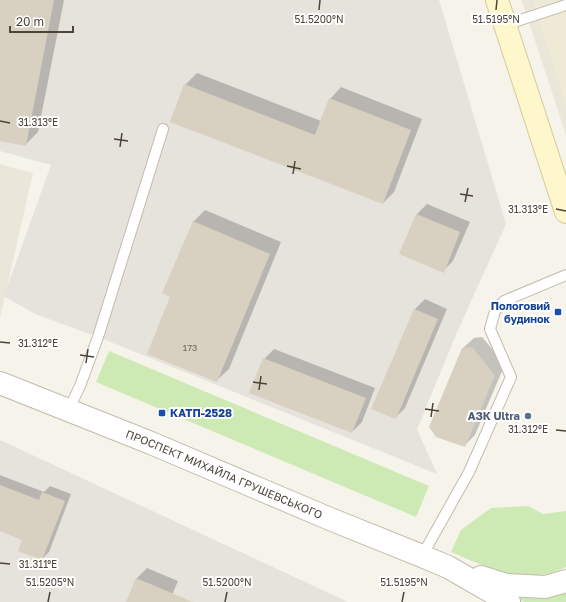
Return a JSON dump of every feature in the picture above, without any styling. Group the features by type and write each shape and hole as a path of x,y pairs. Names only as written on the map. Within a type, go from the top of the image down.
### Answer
{"main road":[{"path":"497,0 566,212"}],"street":[{"name":"ПРОСПЕКТ МИХАЙЛА ГРУШЕВСЬКОГО","path":"0,383 151,443 448,567 506,585 545,587 566,581"},
{"name":"ПРОСПЕКТ МИХАЙЛА ГРУШЕВСЬКОГО","path":"448,567 509,602"}],"lane":[{"path":"505,25 566,5"},
{"path":"68,411 80,386 98,337 163,129"},
{"path":"422,556 469,472 511,377 490,329 495,311 504,301 566,274"}],"shaded area":[{"path":"0,0 439,0 506,224 458,330 417,429 437,474 98,337 35,314 4,296 51,165 0,151"},
{"path":"533,0 566,0 566,107"},
{"path":"566,0 566,135 522,1"},
{"path":"0,164 33,173 0,318"},
{"path":"0,440 348,602 0,602"}],"green space":[{"path":"109,351 429,486 416,517 96,382"},
{"path":"528,506 543,514 566,511 566,567 550,573 521,576 494,569 451,552 461,530 491,508"},
{"path":"566,587 566,602 525,602 518,600 517,596"}],"building":[{"path":"0,0 54,0 26,146 0,141"},
{"path":"184,84 315,135 329,98 411,130 383,204 170,122"},
{"path":"416,214 460,232 444,273 399,254"},
{"path":"193,221 270,254 217,382 147,354 170,297 162,293"},
{"path":"414,309 438,319 396,419 371,409"},
{"path":"472,347 495,375 465,447 436,437 429,427 462,348"},
{"path":"263,358 366,398 352,433 249,393"},
{"path":"0,485 39,500 42,492 65,501 42,560 18,551 22,540 0,531"},
{"path":"136,578 193,602 126,602"}],"place":[{"name":"Пологовий будинок","path":"558,312"},
{"name":"КАТП-2528","path":"162,413"},
{"name":"АЗК Ultra","path":"528,416"}]}
